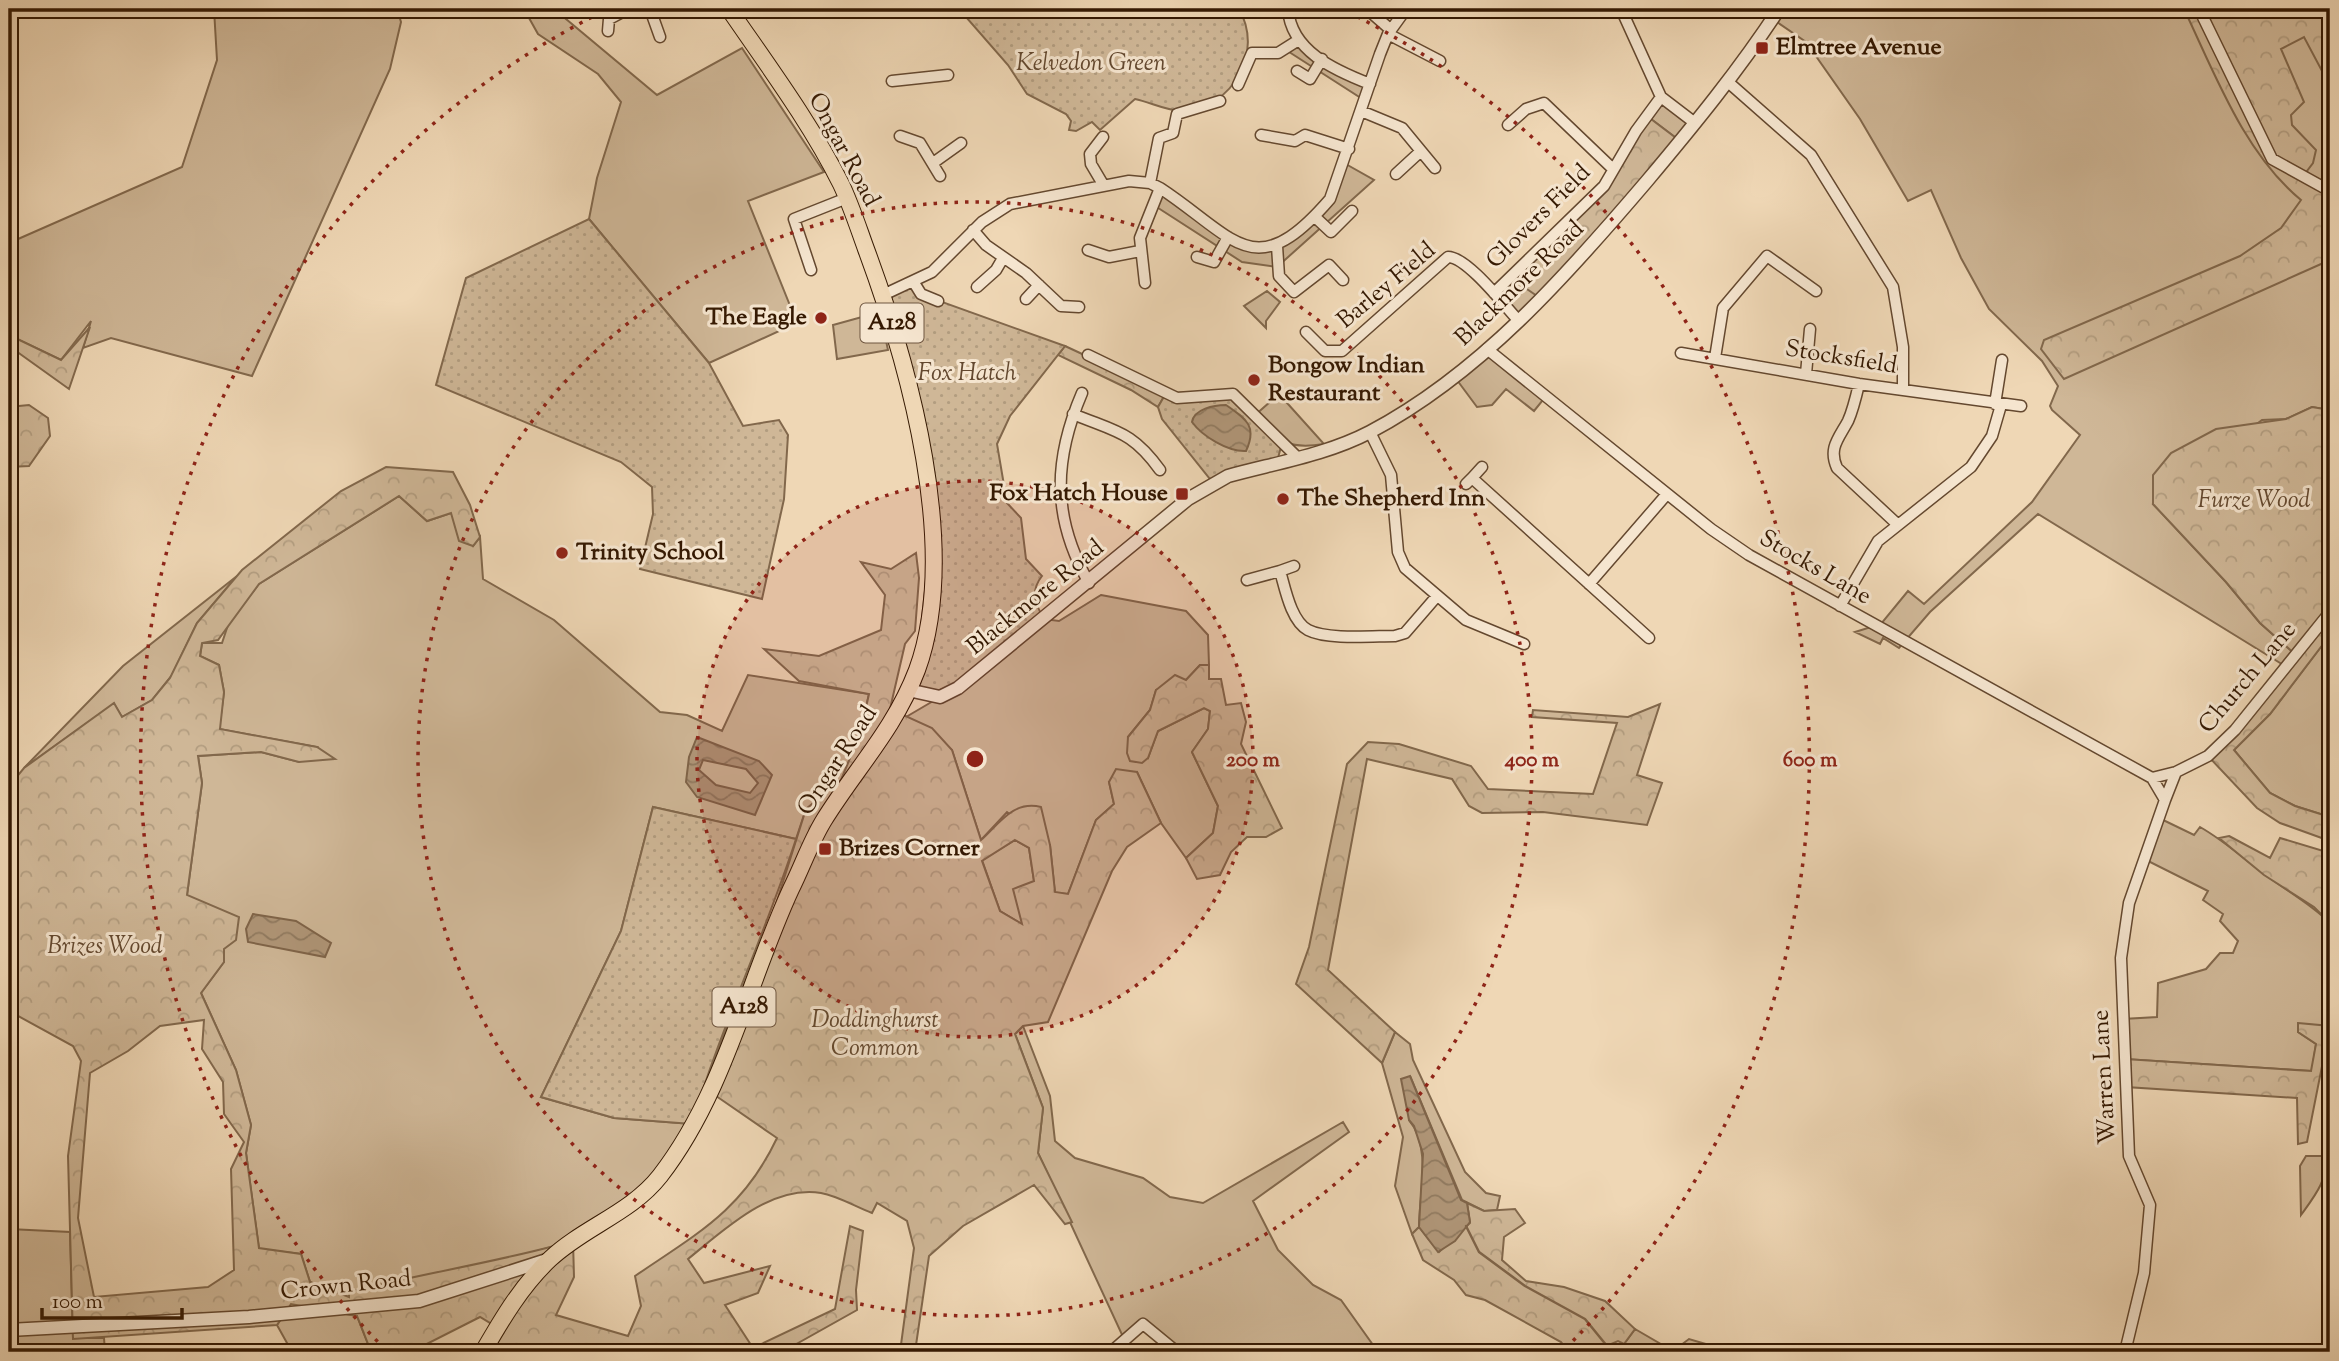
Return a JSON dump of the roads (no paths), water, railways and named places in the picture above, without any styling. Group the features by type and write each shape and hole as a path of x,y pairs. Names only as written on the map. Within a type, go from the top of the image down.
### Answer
{"main road":[{"name":"Ongar Road","path":"483,1352 507,1311 550,1259 628,1206 660,1177 711,1092 778,917 823,821 882,740 908,690 928,629 932,595 932,526 923,459 897,339 883,295 847,198 809,127 729,9"}],"street":[{"path":"608,31 609,19 628,9"},
{"path":"650,9 660,37"},
{"path":"1287,9 1297,41 1322,59 1370,84"},
{"path":"1367,9 1390,32 1440,61"},
{"path":"883,295 932,272 973,230 1010,204 1129,181 1155,185 1246,247 1264,249 1277,246 1315,217 1330,199 1390,32 1406,9"},
{"path":"1621,9 1661,97 1695,123"},
{"name":"Blackmore Road","path":"908,690 940,697 958,688 1188,499 1212,484 1228,476 1298,458 1370,432 1449,380 1518,320 1594,243 1728,82 1779,9"},
{"path":"2199,9 2272,159 2330,191"},
{"path":"1238,85 1252,53 1278,53 1297,41"},
{"path":"1297,71 1310,79 1322,59"},
{"path":"892,81 948,75"},
{"path":"1728,82 1811,155 1893,287 1903,347 1903,389"},
{"name":"Glovers Field","path":"1493,293 1604,186 1661,97"},
{"path":"1146,283 1140,251 1142,225 1155,185 1159,138 1173,134 1177,114 1220,101"},
{"name":"Glovers Field","path":"1508,125 1526,108 1544,103 1613,169"},
{"path":"1361,111 1402,128 1435,169"},
{"path":"1261,135 1295,141 1305,135 1349,149"},
{"path":"900,136 920,143 940,176"},
{"path":"1103,137 1090,154 1091,164 1104,186"},
{"path":"933,163 961,143"},
{"path":"1396,174 1421,151"},
{"path":"811,270 794,219 847,198"},
{"path":"1315,217 1331,232 1352,211"},
{"path":"973,230 1061,306 1079,307"},
{"path":"1197,257 1214,262 1224,234"},
{"path":"1277,246 1279,276 1294,292 1329,265 1342,280"},
{"path":"1088,250 1108,257 1140,251"},
{"path":"1715,358 1723,308 1767,256 1816,291"},
{"name":"Barley Field","path":"1306,332 1325,351 1342,351 1448,257 1461,259 1518,320"},
{"path":"977,287 996,270 1003,258"},
{"path":"913,281 921,293 938,301"},
{"path":"1027,299 1039,285"},
{"path":"1806,374 1810,329"},
{"name":"Stocks Lane","path":"1487,349 1667,494 1749,555 2152,778"},
{"name":"Stocksfield","path":"1681,354 1998,405 2021,405"},
{"path":"1088,355 1177,398 1233,394 1298,458"},
{"path":"1840,606 1867,557 1896,523 1934,499 1971,467 1992,436 2002,359"},
{"path":"1859,384 1849,420 1835,442 1834,461 1837,468 1896,523"},
{"path":"1082,393 1063,445 1061,508 1067,535 1089,583"},
{"path":"1073,414 1133,439 1160,470"},
{"path":"1370,432 1391,475 1398,552 1405,568 1466,620 1524,644"},
{"path":"1482,467 1469,481 1649,638"},
{"path":"1589,584 1667,494"},
{"path":"1247,580 1294,566"},
{"path":"1280,572 1297,618 1307,630 1327,635 1395,636 1405,633 1437,596"},
{"name":"Church Lane","path":"2152,778 2176,772 2208,756 2235,730 2330,612"},
{"name":"Warren Lane","path":"2125,1352 2144,1273 2150,1205 2129,1156 2121,958 2126,914 2176,772"},
{"path":"2152,778 2165,800"},
{"name":"Crown Road","path":"9,1330 249,1317 419,1301 550,1259"},
{"path":"516,1270 526,1287"},
{"path":"1111,1352 1143,1324 1177,1352"}],"water":[{"path":"1226,405 1248,425 1251,436 1246,451 1231,449 1216,442 1192,422 1200,411"},
{"path":"697,737 759,761 772,775 755,815 697,797 686,782 689,757","holes":["703,760 746,769 758,783 750,793 716,785 699,770"]},
{"path":"253,914 296,921 331,943 325,957 248,942 246,929"},
{"path":"1410,1076 1461,1200 1467,1203 1470,1222 1455,1241 1438,1252 1419,1227 1423,1154 1414,1126 1409,1120 1401,1079"}],"waterway":[{"path":"1466,1226 1479,1252 1525,1286 1585,1319 1607,1346"}],"place":[{"name":"Elmtree Avenue","path":"1762,48"},
{"name":"The Eagle","path":"821,318"},
{"name":"Bongow Indian Restaurant","path":"1254,380"},
{"name":"Fox Hatch House","path":"1182,494"},
{"name":"The Shepherd Inn","path":"1283,499"},
{"name":"Trinity School","path":"562,553"},
{"name":"Brizes Corner","path":"825,849"}],"park label":[{"name":"Kelvedon Green","path":"1091,64"},
{"name":"Fox Hatch","path":"967,374"},
{"name":"Furze Wood","path":"2254,501"},
{"name":"Brizes Wood","path":"105,947"},
{"name":"Doddinghurst Common","path":"875,1035"}]}
